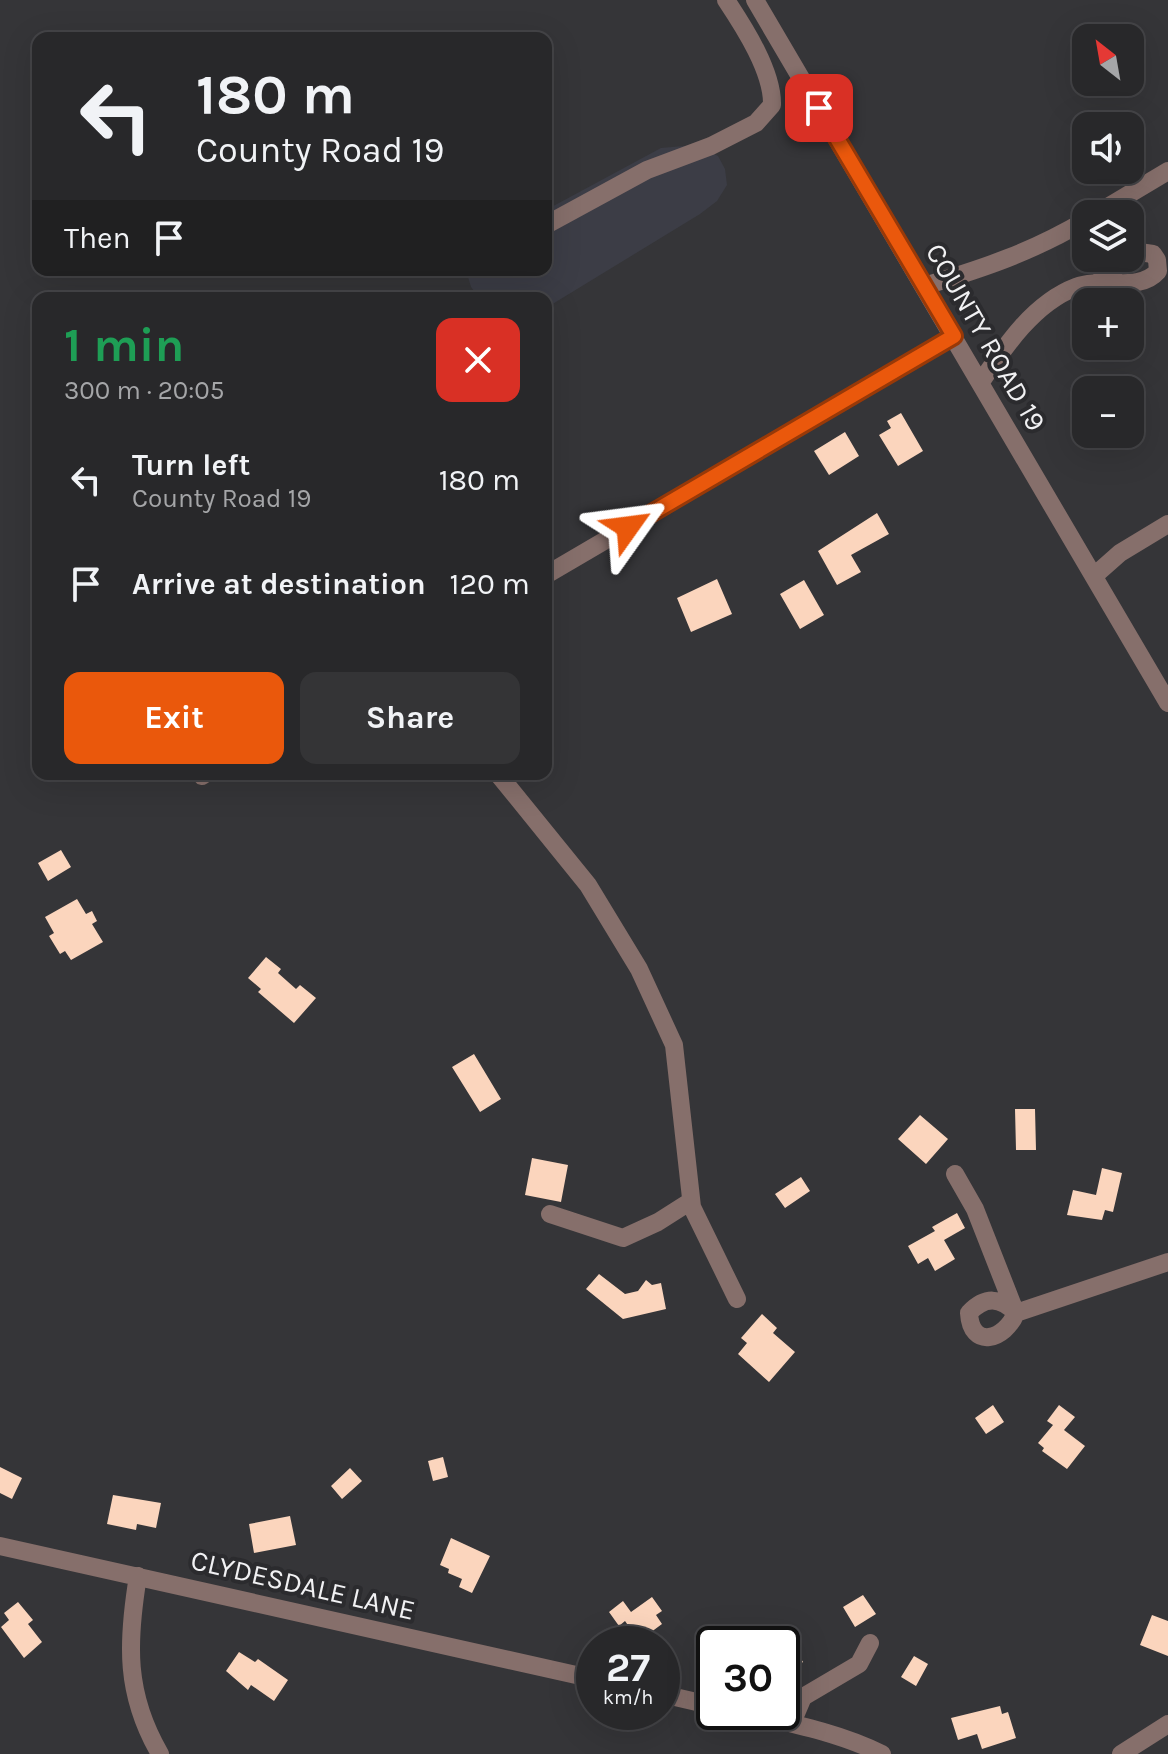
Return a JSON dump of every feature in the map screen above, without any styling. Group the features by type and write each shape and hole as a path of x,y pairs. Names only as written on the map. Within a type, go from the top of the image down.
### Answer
{"street":[{"path":"552,222 647,170 711,146 756,123 772,105 773,89 763,65 726,0"},
{"name":"COUNTY ROAD 19","path":"755,0 1168,703"},
{"path":"1119,200 1168,171"},
{"path":"924,286 985,268 1046,244 1072,228"},
{"path":"981,382 1040,308 1077,286 1098,282 1145,282 1158,271 1159,266 1153,254 1144,253"},
{"path":"1098,282 1110,272"},
{"path":"552,571 954,336"},
{"path":"1094,576 1120,553 1168,524"},
{"path":"503,780 588,885 639,969 674,1045 692,1207 737,1299"},
{"path":"955,1174 975,1209 1016,1313 1168,1262"},
{"path":"550,1214 623,1238 658,1222 691,1201"},
{"name":"CLYDESDALE LANE","path":"0,1546 576,1675"},
{"path":"138,1576 130,1623 131,1674 142,1718 160,1754"},
{"path":"800,1704 803,1697 859,1664 870,1643"},
{"path":"1121,1754 1168,1724"},
{"path":"800,1725 882,1754"}],"shaded area":[{"path":"696,145 718,156 725,169 727,185 717,201 552,304 552,292 475,292 471,287 468,276 552,276 552,207 661,148"}],"building":[{"path":"901,413 923,451 898,466 879,435 891,428 887,421"},
{"path":"845,432 859,456 829,475 814,451"},
{"path":"877,513 889,534 851,555 861,572 837,585 818,551"},
{"path":"717,579 732,614 691,632 677,598"},
{"path":"804,580 824,615 800,629 780,594"},
{"path":"61,850 71,867 48,881 38,863"},
{"path":"77,899 86,914 92,911 97,921 92,924 103,942 71,960 65,951 60,954 49,936 54,933 45,917"},
{"path":"266,957 281,969 278,973 296,989 300,985 316,998 294,1023 258,992 261,989 248,978"},
{"path":"474,1054 501,1099 480,1112 452,1067"},
{"path":"1015,1109 1035,1109 1036,1150 1016,1150"},
{"path":"920,1115 948,1139 926,1164 898,1139"},
{"path":"532,1158 568,1165 561,1202 525,1195"},
{"path":"1102,1168 1122,1173 1113,1212 1105,1210 1102,1220 1067,1215 1073,1190 1096,1195"},
{"path":"801,1177 810,1191 785,1208 775,1194"},
{"path":"957,1213 965,1228 944,1240 955,1259 935,1271 928,1258 918,1264 908,1246 935,1231 932,1227"},
{"path":"599,1274 625,1294 638,1291 646,1280 652,1285 661,1283 666,1309 623,1319 586,1289"},
{"path":"762,1314 777,1328 773,1333 795,1352 769,1382 738,1354 747,1343 741,1338"},
{"path":"993,1405 1004,1422 986,1434 975,1418"},
{"path":"1059,1405 1075,1417 1064,1430 1085,1446 1067,1469 1042,1451 1044,1448 1038,1443 1053,1425 1047,1421"},
{"path":"443,1457 448,1477 433,1481 428,1461"},
{"path":"0,1467 22,1478 12,1499 0,1493"},
{"path":"350,1468 362,1481 342,1499 331,1486"},
{"path":"113,1495 161,1503 156,1528 137,1524 136,1530 107,1524"},
{"path":"290,1516 296,1545 254,1553 249,1524"},
{"path":"451,1538 490,1556 472,1593 459,1587 462,1579 448,1573 449,1569 440,1565"},
{"path":"863,1595 876,1614 855,1627 843,1607"},
{"path":"652,1597 662,1611 656,1615 662,1624 628,1626 625,1621 619,1626 609,1612 623,1601 631,1612"},
{"path":"18,1602 33,1620 28,1624 42,1642 24,1658 1,1627 9,1620 4,1613"},
{"path":"1152,1615 1168,1621 1168,1656 1140,1645"},
{"path":"239,1652 255,1662 258,1659 288,1680 274,1701 251,1685 248,1690 226,1671"},
{"path":"914,1656 928,1664 916,1686 901,1677"},
{"path":"1000,1706 1002,1714 1008,1712 1016,1738 982,1749 977,1734 958,1740 951,1718"}],"route":[{"path":"628,527 954,336 819,108"}]}
